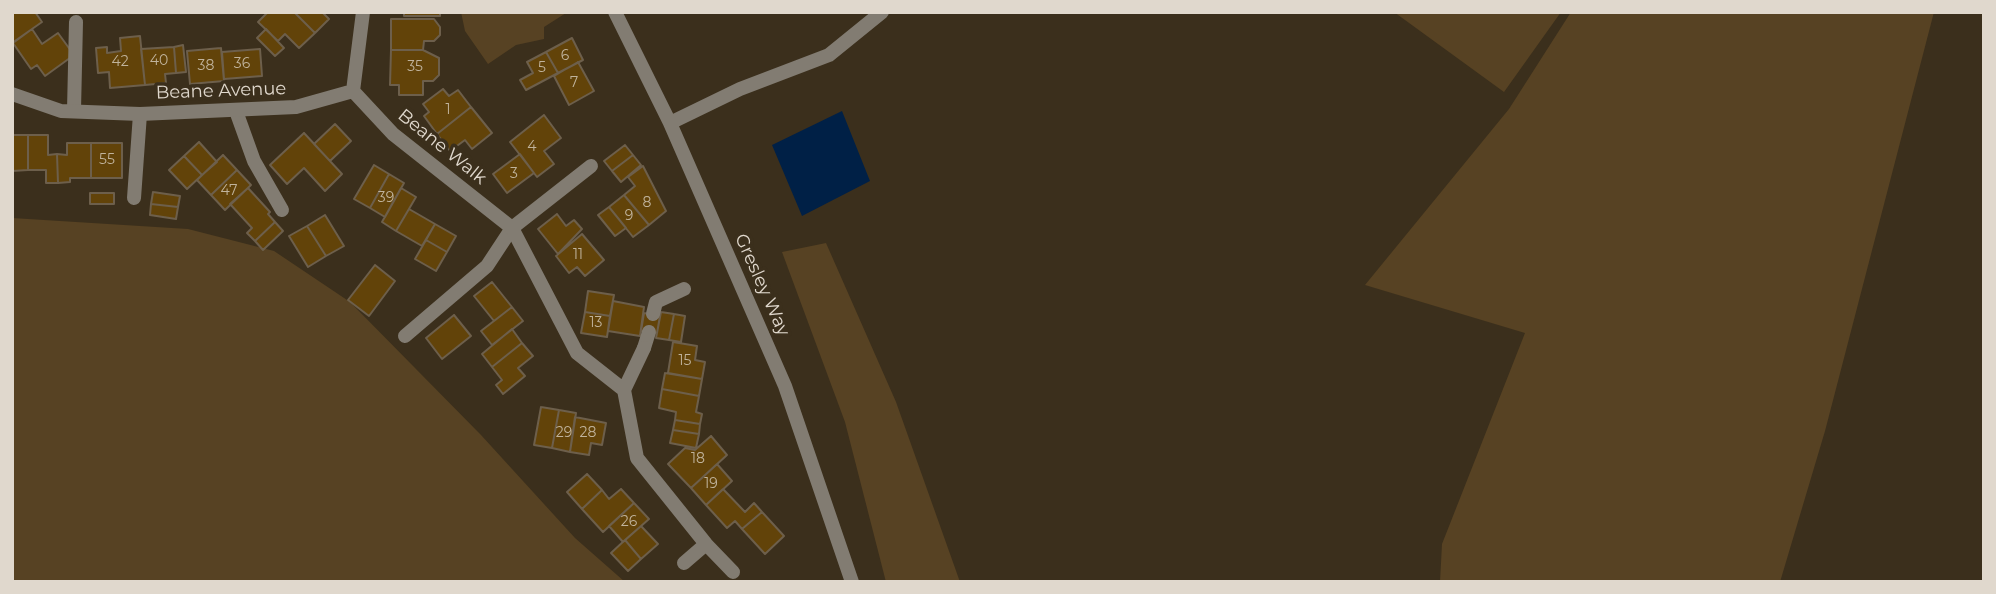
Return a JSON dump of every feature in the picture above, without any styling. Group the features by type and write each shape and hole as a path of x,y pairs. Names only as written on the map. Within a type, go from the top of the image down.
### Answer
{"street":[{"path":"353,91 363,12"},
{"name":"Gresley Way","path":"615,12 670,123 785,386 852,582"},
{"path":"670,123 740,89 829,55 882,12"},
{"path":"74,110 76,22"},
{"name":"Beane Avenue","path":"12,93 61,111 140,114 296,107 353,91"},
{"name":"Beane Walk","path":"353,91 393,134 512,228 577,353 624,390"},
{"path":"236,111 254,161 282,210"},
{"path":"134,198 140,114"},
{"path":"405,336 487,266 512,228 592,166"},
{"path":"653,314 656,302 684,289"},
{"path":"649,332 624,390 637,458 706,544 733,572"},
{"path":"684,563 706,544"}],"shaded area":[{"path":"461,12 566,13 544,27 544,39 516,45 488,64 465,31"},
{"path":"1394,12 1561,12 1504,92"},
{"path":"1571,12 1934,12 1825,431 1780,582 1440,582 1442,544 1525,333 1365,285 1509,109"},
{"path":"12,218 188,229 274,251 350,302 481,435 575,538 625,582 12,582"},
{"path":"826,243 896,402 960,582 886,582 845,422 782,252"}],"water":[{"path":"842,111 870,181 802,216 772,145"}],"building":[{"path":"12,12 35,12 42,22 12,43"},
{"path":"268,12 294,12 315,33 299,48 285,34 278,41 258,22"},
{"path":"294,12 322,12 329,19 315,33"},
{"path":"404,12 440,12 440,16 404,16"},
{"path":"391,19 434,19 440,27 440,35 434,41 424,41 423,50 391,50"},
{"path":"32,29 42,44 58,33 74,55 45,76 37,65 31,69 13,43"},
{"path":"266,29 284,48 275,56 257,38"},
{"path":"140,36 145,85 110,88 109,72 98,73 96,48 107,47 107,53 121,51 120,38"},
{"path":"572,38 583,60 558,73 546,52"},
{"path":"183,45 186,72 176,73 174,47"},
{"path":"174,47 176,73 165,74 166,83 145,85 141,49"},
{"path":"221,48 224,81 190,84 187,51"},
{"path":"260,49 262,76 224,79 222,52"},
{"path":"391,50 423,50 439,58 439,75 433,81 423,81 423,95 399,95 399,85 390,85"},
{"path":"546,52 558,73 526,90 520,80 533,73 527,62"},
{"path":"578,62 594,91 569,105 554,76"},
{"path":"443,89 449,96 458,90 471,107 437,134 424,116 429,112 423,104"},
{"path":"471,107 492,133 472,149 465,140 450,151 437,134"},
{"path":"544,115 561,138 544,151 554,164 537,177 510,142"},
{"path":"335,124 351,141 330,161 314,144"},
{"path":"304,133 342,174 325,191 304,168 287,184 270,165"},
{"path":"12,135 28,135 28,170 12,171"},
{"path":"28,135 48,135 48,155 57,154 58,183 46,183 46,170 28,170"},
{"path":"199,142 217,162 202,175 184,156"},
{"path":"67,143 91,143 91,178 70,178 70,182 58,183 57,154 67,155"},
{"path":"91,143 122,143 122,178 91,178"},
{"path":"625,145 633,155 612,171 604,161"},
{"path":"520,154 534,173 507,193 493,174"},
{"path":"223,155 237,170 211,195 197,180"},
{"path":"633,155 641,165 621,182 612,171"},
{"path":"184,156 202,175 187,189 169,170"},
{"path":"374,165 389,174 370,208 354,199"},
{"path":"643,166 666,211 649,225 624,195 635,186 628,177"},
{"path":"237,170 251,185 225,210 211,195"},
{"path":"389,174 404,183 385,217 370,208"},
{"path":"248,188 270,212 268,214 275,222 255,241 247,233 252,228 230,204"},
{"path":"401,188 416,197 396,231 382,222"},
{"path":"153,192 180,196 178,207 151,204"},
{"path":"90,193 114,193 114,204 90,204"},
{"path":"624,195 649,225 633,237 609,207"},
{"path":"151,204 178,207 176,219 150,215"},
{"path":"609,207 626,228 615,236 598,215"},
{"path":"409,209 435,224 422,246 396,231"},
{"path":"557,214 566,226 574,220 582,229 558,254 538,229"},
{"path":"325,215 344,246 326,256 307,226"},
{"path":"275,222 283,231 263,250 255,241"},
{"path":"435,224 456,236 447,252 426,240"},
{"path":"307,226 326,256 308,267 289,236"},
{"path":"582,234 604,260 585,276 577,267 569,273 556,256"},
{"path":"426,240 447,252 436,271 415,259"},
{"path":"375,265 395,281 369,316 348,300"},
{"path":"492,282 512,307 494,321 474,296"},
{"path":"588,291 614,295 610,316 585,312"},
{"path":"613,301 644,307 640,336 608,331"},
{"path":"512,307 523,321 492,345 481,331"},
{"path":"585,312 610,316 607,337 581,333"},
{"path":"661,312 674,314 669,340 656,338"},
{"path":"644,313 660,316 657,333 641,331"},
{"path":"674,314 685,316 681,342 669,340"},
{"path":"454,315 471,336 442,359 426,338"},
{"path":"512,329 522,343 492,367 482,354"},
{"path":"673,342 697,346 695,360 705,362 702,379 668,373"},
{"path":"522,343 533,356 518,368 525,376 503,394 496,385 502,380 492,367"},
{"path":"665,373 702,379 699,396 662,389"},
{"path":"662,389 699,396 696,412 702,414 700,424 675,420 676,412 659,408"},
{"path":"541,407 559,410 552,448 534,445"},
{"path":"559,410 576,413 570,452 552,448"},
{"path":"575,417 606,423 602,445 591,443 589,455 570,452"},
{"path":"675,420 700,424 699,434 673,430"},
{"path":"673,430 699,434 696,448 670,443"},
{"path":"711,436 727,455 691,488 668,464 685,448 695,450"},
{"path":"717,464 732,481 706,505 691,488"},
{"path":"587,474 602,490 582,509 567,492"},
{"path":"621,489 634,503 603,532 582,509 602,490 609,499"},
{"path":"723,489 745,512 754,503 762,512 742,529 735,521 727,528 706,505"},
{"path":"634,503 649,519 623,542 609,526"},
{"path":"762,512 784,536 765,554 742,529"},
{"path":"641,526 658,544 641,559 625,540"},
{"path":"625,540 641,559 628,571 611,553"}]}
